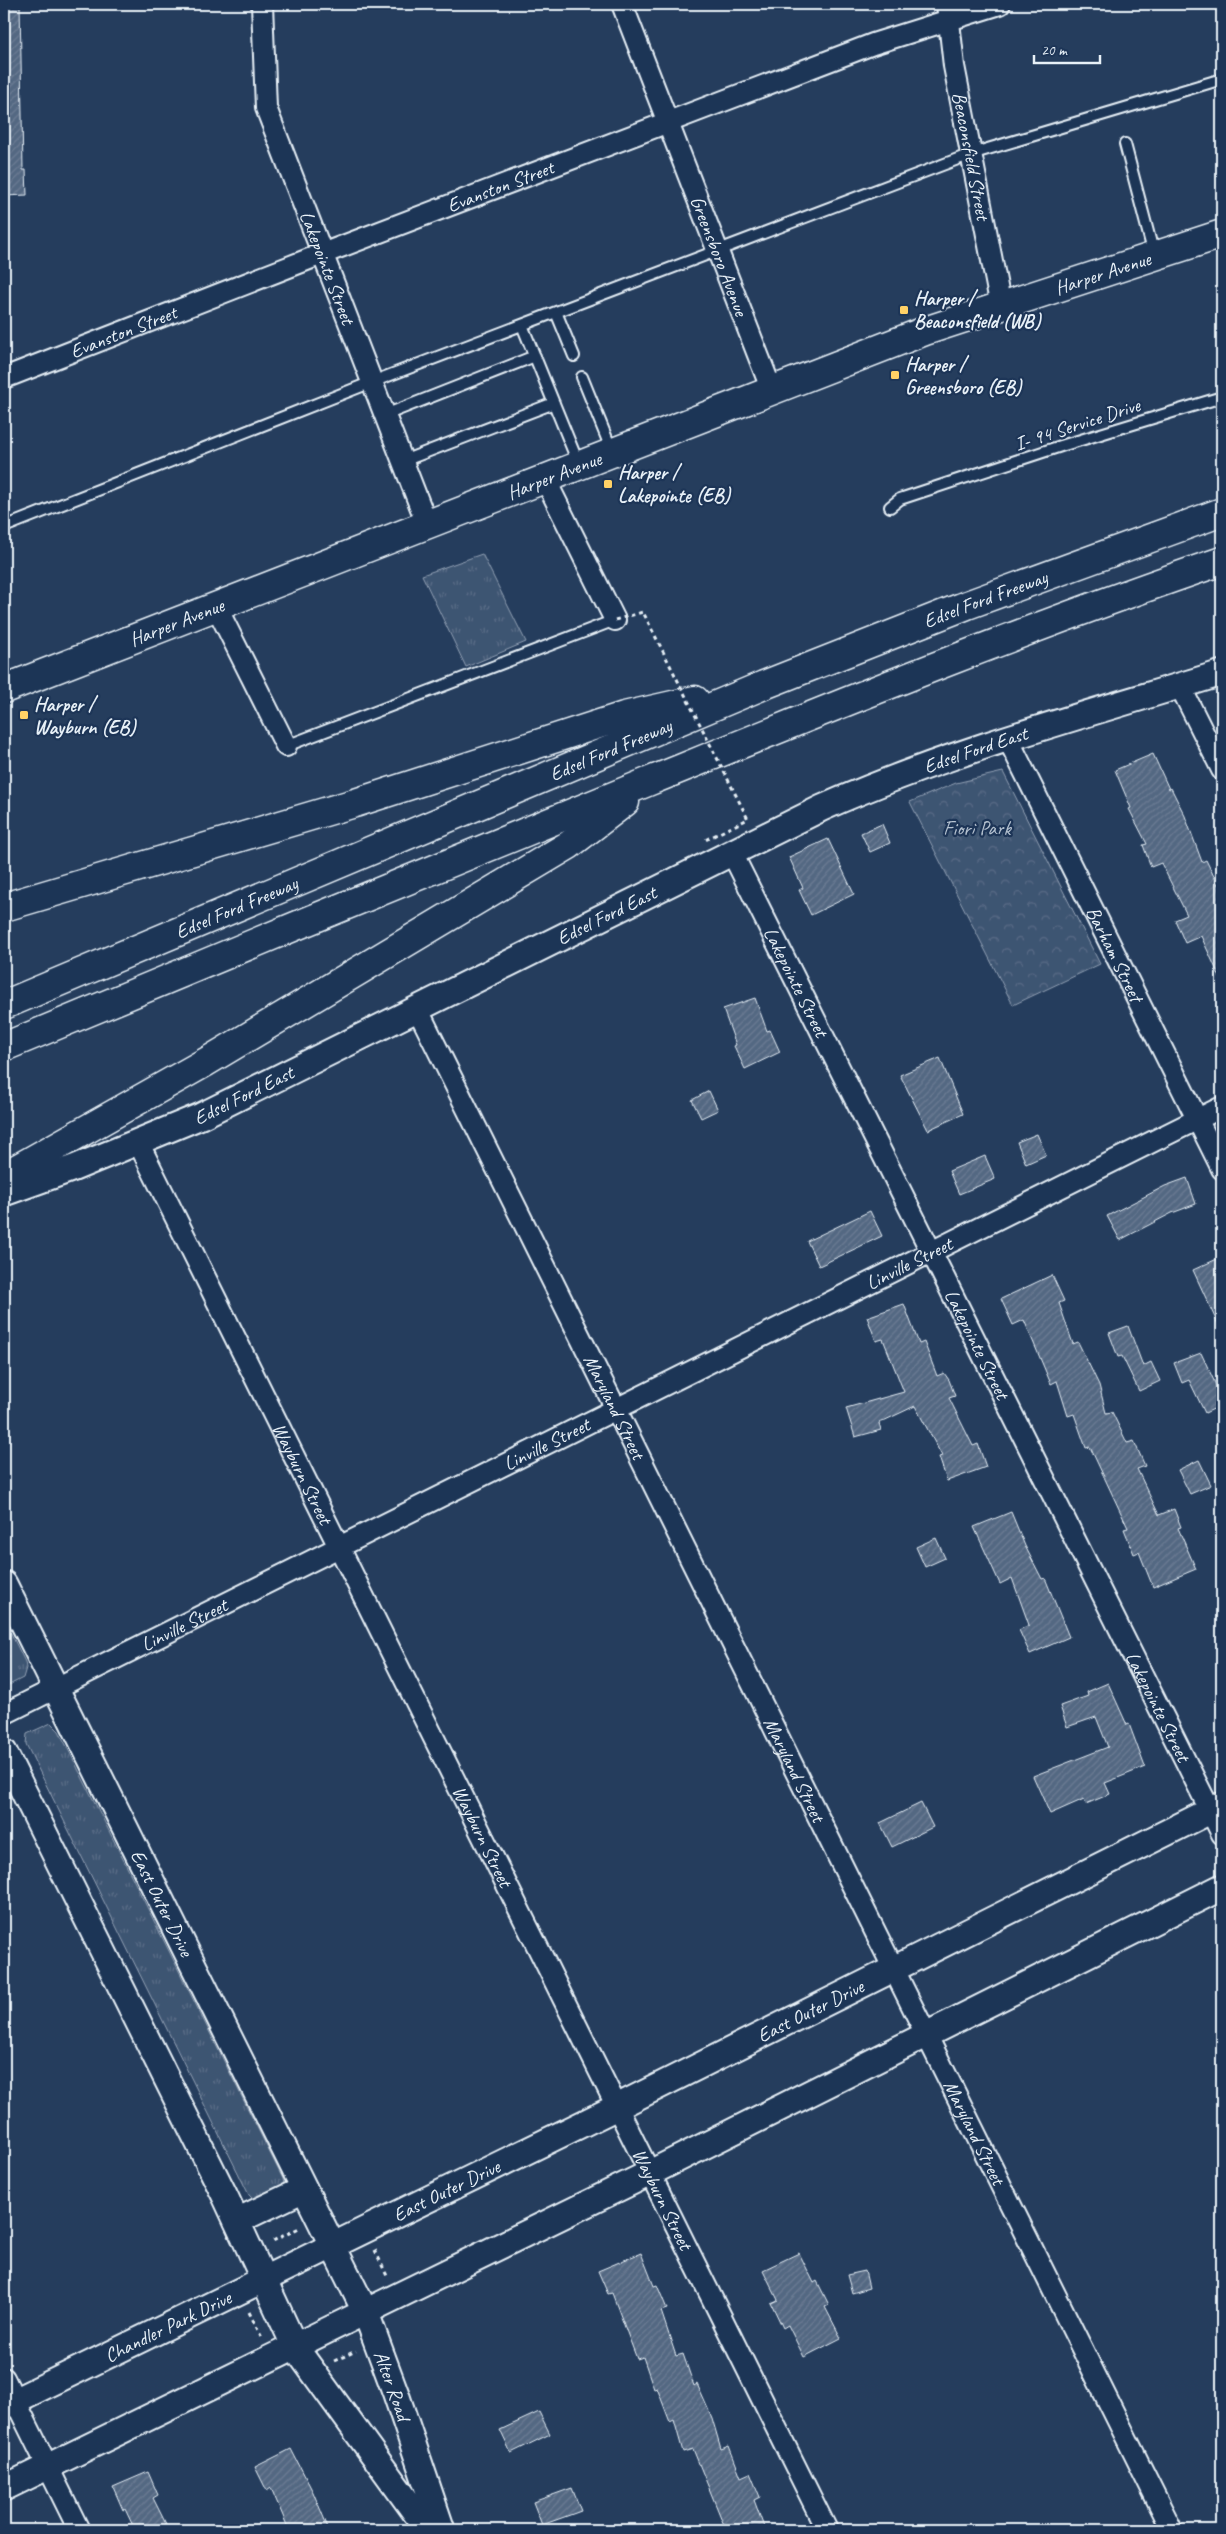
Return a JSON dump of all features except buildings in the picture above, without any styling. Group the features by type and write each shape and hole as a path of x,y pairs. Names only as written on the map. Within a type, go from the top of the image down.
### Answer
{"main road":[{"name":"Harper Avenue","path":"4,689 925,331 1222,234"},
{"name":"Edsel Ford Freeway","path":"4,1004 764,684 967,605 1222,512"},
{"name":"Edsel Ford Freeway","path":"4,1047 956,657 1098,603 1222,561"},
{"path":"4,908 355,803 624,716 764,684"},
{"path":"4,1176 206,1062 569,845 652,781"}],"street":[{"name":"Lakepointe Street","path":"262,4 266,108 427,524"},
{"name":"Greensboro Avenue","path":"622,4 772,391"},
{"name":"Evanston Street","path":"4,378 322,254 872,44 948,12 1000,4"},
{"name":"Beaconsfield Street","path":"948,12 954,66 1001,306"},
{"path":"545,479 615,620"},
{"path":"216,606 286,746"},
{"name":"Edsel Ford East","path":"4,1193 201,1116 417,1008 868,788 1008,739 1222,673"},
{"path":"1180,686 1222,770"},
{"name":"Barham Street","path":"1008,739 1222,1169"},
{"name":"Lakepointe Street","path":"732,854 931,1252 1216,1807 1222,1834"},
{"name":"Maryland Street","path":"417,1008 1172,2530"},
{"name":"Linville Street","path":"4,1714 1222,1107"},
{"name":"Wayburn Street","path":"138,1142 827,2530"},
{"name":"East Outer Drive","path":"4,1584 332,2246 617,2107 1216,1807"},
{"path":"4,1752 237,2221 295,2347 428,2530"},
{"path":"4,2488 366,2313 1222,1888"},
{"path":"237,2221 304,2189"},
{"name":"Chandler Park Drive","path":"9,2403 332,2246"},
{"name":"Alter Road","path":"332,2246 366,2313 396,2394 442,2530"},
{"path":"4,2378 9,2403 48,2467 79,2530"}],"lane":[{"path":"4,527 372,382 971,154 1222,79"},
{"path":"1125,144 1154,256"},
{"path":"556,312 574,356"},
{"path":"522,325 579,465"},
{"path":"385,416 535,356"},
{"path":"582,378 613,452"},
{"name":"I- 94 Service Drive","path":"890,506 900,499 1222,396"},
{"path":"403,461 554,403"},
{"path":"286,746 615,620"}],"path":[{"path":"615,620 643,612 748,819 704,841"},
{"path":"273,2241 302,2226"},
{"path":"374,2250 389,2280"},
{"path":"249,2312 264,2343"},
{"path":"334,2361 364,2347"}],"green space":[{"path":"482,554 526,642 466,667 422,575"},
{"name":"Fiori Park","path":"1003,772 1100,964 1013,1005 910,802 956,783"},
{"path":"4,1619 25,1662 26,1668 23,1678 7,1686 4,1685"},
{"path":"51,1723 59,1731 283,2179 284,2185 254,2200 249,2195 26,1744 27,1734"}],"place":[{"name":"Harper / Beaconsfield (WB)","path":"904,310"},
{"name":"Harper / Greensboro (EB)","path":"895,375"},
{"name":"Harper / Lakepointe (EB)","path":"608,484"},
{"name":"Harper / Wayburn (EB)","path":"24,715"}]}
